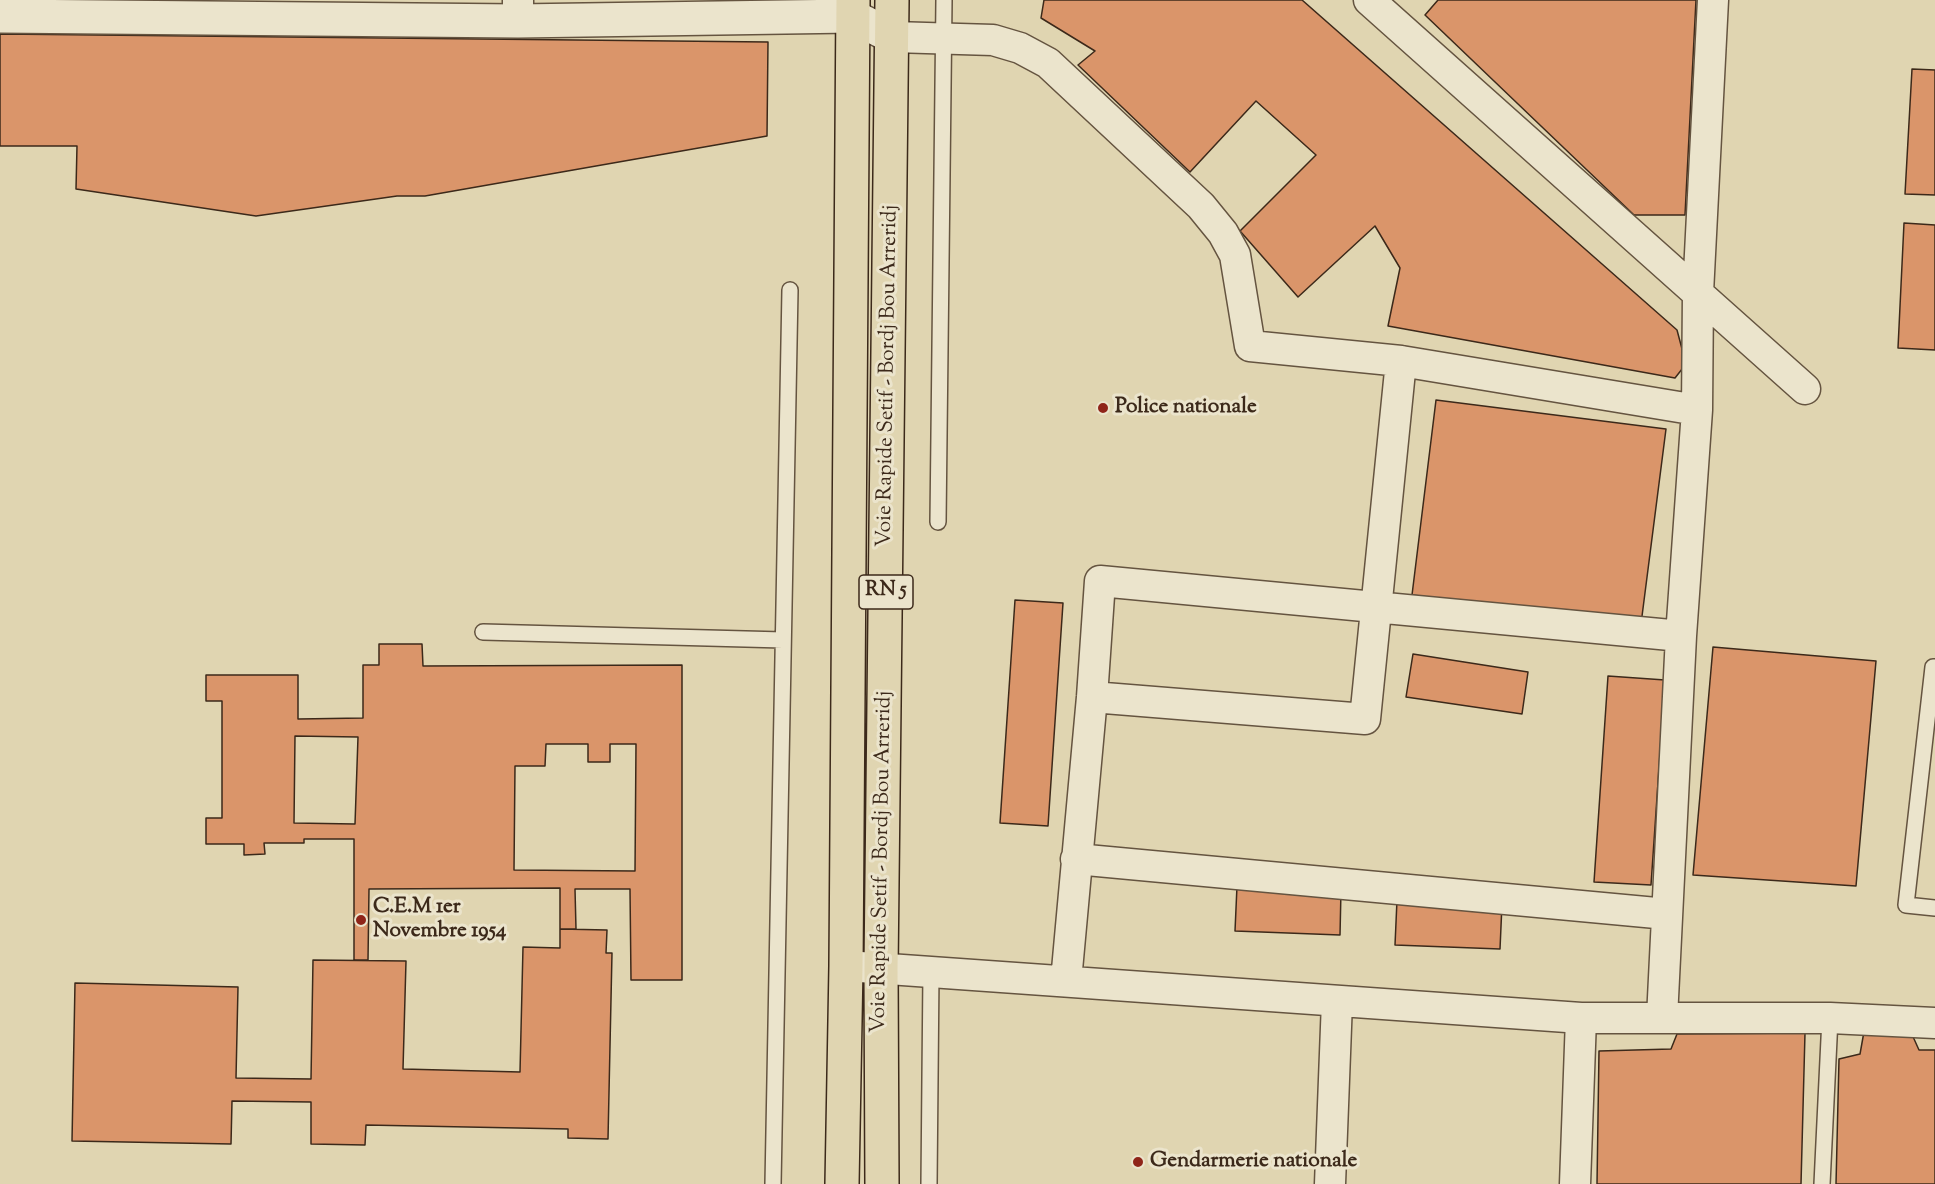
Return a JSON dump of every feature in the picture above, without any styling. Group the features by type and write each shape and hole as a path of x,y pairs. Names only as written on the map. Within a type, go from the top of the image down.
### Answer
{"highway":[{"name":"Voie Rapide Setif - Bordj Bou Arreridj","path":"882,1184 881,968 892,0"},
{"name":"Voie Rapide Setif - Bordj Bou Arreridj","path":"842,1184 846,966 853,8"}],"street":[{"path":"1369,0 1805,389"},
{"path":"1662,1018 1681,636 1697,410 1698,293 1713,0"},
{"path":"10,11 259,9 518,11 853,8 893,37 993,40 1020,48 1048,63 1201,206 1223,234 1235,255 1250,346 1401,361 1697,410"},
{"path":"1092,697 1365,718 1401,361"},
{"path":"1065,981 1092,697 1100,581 1681,636"},
{"path":"1076,859 1667,914"},
{"path":"846,966 1581,1018 1830,1018 1935,1023"},
{"path":"1330,1184 1337,1001"},
{"path":"1575,1184 1581,1018"}],"lane":[{"path":"938,522 944,0"},
{"path":"773,1184 790,290"},
{"path":"483,632 783,640"},
{"path":"1935,667 1933,667 1906,905 1935,908"},
{"path":"929,1184 932,972"},
{"path":"1822,1184 1830,1018"}],"building":[{"path":"1044,0 1302,0 1677,330 1686,364 1675,378 1388,326 1400,268 1375,226 1298,297 1240,231 1316,155 1256,101 1190,172 1078,65 1095,51 1041,18"},
{"path":"1438,0 1696,0 1685,215 1634,215 1425,15"},
{"path":"0,34 768,42 767,136 425,196 397,196 256,216 76,189 77,146 0,146"},
{"path":"1912,69 1935,70 1935,195 1905,194"},
{"path":"1904,223 1935,225 1935,350 1898,348"},
{"path":"1436,400 1666,429 1641,624 1412,595"},
{"path":"1015,600 1063,603 1048,826 1000,823"},
{"path":"379,644 422,644 423,666 682,665 682,980 631,980 630,889 575,889 576,929 560,929 560,888 369,889 368,960 354,960 354,839 304,839 304,843 264,843 265,854 244,855 244,844 206,844 206,818 222,818 222,701 206,701 206,675 298,675 298,719 363,718 363,665 379,665","holes":["295,736 358,737 355,824 294,823","546,744 588,744 588,762 610,762 610,744 636,744 635,871 514,870 515,766 545,766"]},
{"path":"1713,647 1876,661 1856,886 1693,875"},
{"path":"1413,654 1528,672 1522,714 1406,697"},
{"path":"1608,676 1665,680 1651,885 1594,882"},
{"path":"1237,886 1341,890 1340,935 1235,931"},
{"path":"1397,900 1502,904 1500,949 1395,945"},
{"path":"560,929 607,930 606,953 612,953 608,1139 568,1138 568,1129 366,1125 365,1145 311,1144 311,1102 232,1101 231,1144 72,1141 75,983 238,987 236,1078 311,1079 313,960 406,961 403,1069 520,1072 523,947 560,948"},
{"path":"1865,1026 1910,1030 1919,1050 1935,1050 1935,1184 1836,1184 1839,1059 1860,1054"},
{"path":"1805,1033 1801,1184 1597,1184 1599,1051 1671,1049 1677,1034"}],"place":[{"name":"Police nationale","path":"1103,408"},
{"name":"C.E.M 1er Novembre 1954","path":"361,920"},
{"name":"Gendarmerie nationale","path":"1138,1162"}]}
